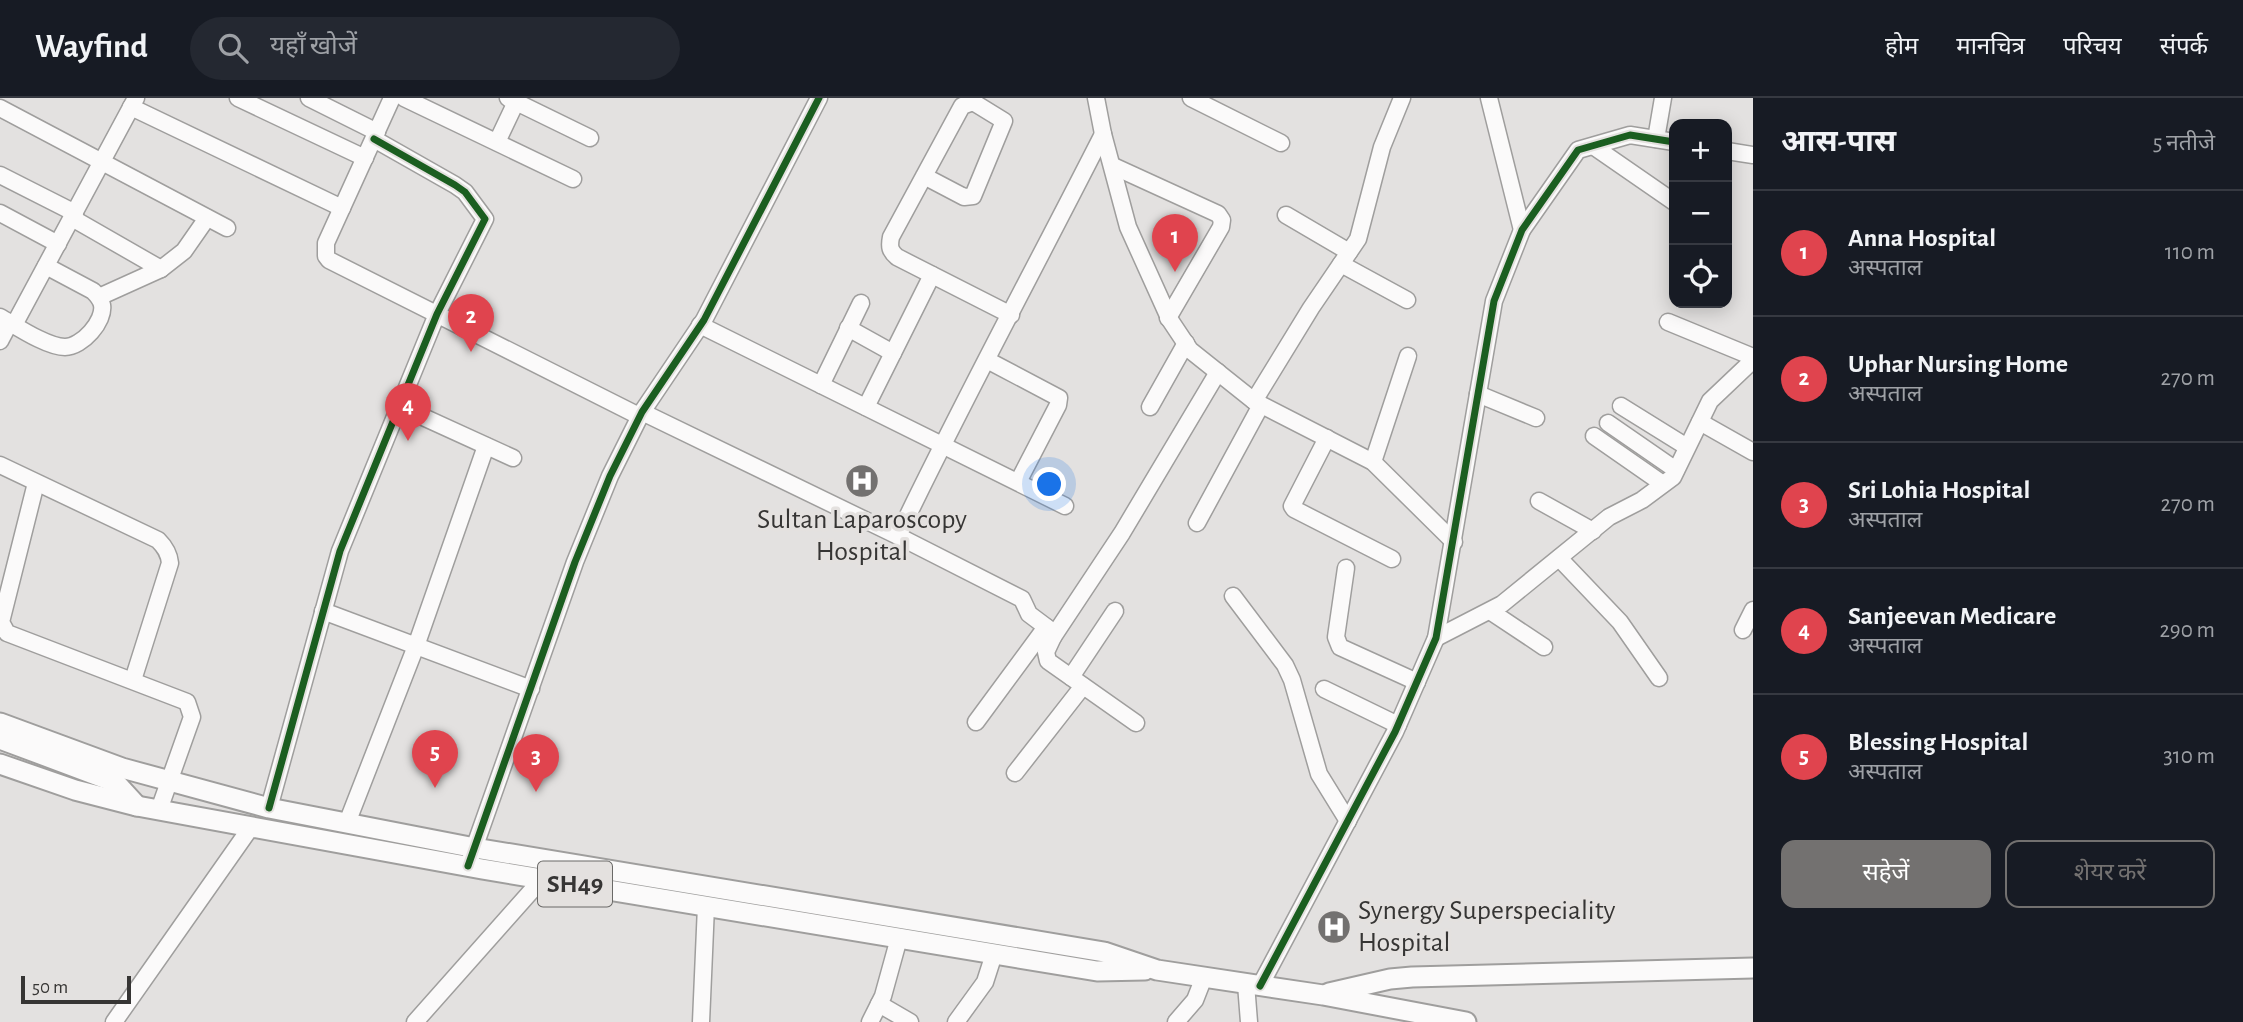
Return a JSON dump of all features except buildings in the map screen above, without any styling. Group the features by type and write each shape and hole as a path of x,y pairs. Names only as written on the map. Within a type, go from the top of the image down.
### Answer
{"main road":[{"name":"SH49","path":"0,723 143,774 269,808 347,823 542,878 1097,971 1157,970 1323,995 1465,1022"},
{"path":"0,739 107,779 137,806"},
{"name":"SH49","path":"0,764 75,790 137,806 251,827 471,857 1104,952 1157,970"},
{"path":"107,779 143,774"},
{"path":"1323,995 1390,978 1412,976 1753,968"}],"street":[{"path":"238,98 365,158"},
{"path":"269,808 340,551 437,314 484,223 483,214 465,192 375,135 309,98"},
{"path":"392,98 325,250 330,260 1022,599 1029,614 1049,632"},
{"path":"404,98 573,179"},
{"path":"471,857 585,537 610,476 640,414 700,325 819,98"},
{"path":"1096,98 1128,227 1168,317 1186,343 1258,403 1373,462 1454,542"},
{"path":"1191,98 1281,143"},
{"path":"1197,523 1258,403 1358,239 1382,147 1402,98"},
{"path":"1489,98 1522,230"},
{"path":"1656,139 1663,98"},
{"path":"497,142 515,100 590,138"},
{"path":"0,341 8,322 46,266 102,163 131,101 342,208"},
{"path":"925,176 964,197 973,196 1004,121 973,102 962,106 891,237 890,244 891,251 897,257 1011,315"},
{"path":"4,108 227,228"},
{"path":"898,536 942,445 1103,134"},
{"path":"1249,1022 1253,985 1348,821 1398,725 1436,638 1494,301 1522,230 1578,150 1630,135 1669,141"},
{"path":"1593,146 1669,199"},
{"path":"1732,152 1753,155"},
{"path":"1113,166 1218,214 1222,220 1221,227 1168,317"},
{"path":"0,175 73,215 161,269"},
{"path":"0,213 58,244"},
{"path":"1286,215 1407,300"},
{"path":"99,297 161,269 184,251 207,218"},
{"path":"8,322 52,344 65,347 76,345 90,334 102,312 99,297 93,291 46,266"},
{"path":"866,407 932,275"},
{"path":"821,385 861,303"},
{"path":"1668,322 1753,357"},
{"path":"700,325 1065,506"},
{"path":"848,328 893,353"},
{"path":"1150,407 1186,343"},
{"path":"1373,462 1408,356"},
{"path":"988,360 1059,398 1058,405 1018,482"},
{"path":"1436,638 1502,604 1609,517 1642,500 1673,477 1710,401 1753,363"},
{"path":"976,722 1049,632 1122,533 1218,372"},
{"path":"1478,394 1536,418"},
{"path":"1620,406 1687,447"},
{"path":"399,407 513,458"},
{"path":"1700,422 1753,452"},
{"path":"1608,423 1676,470"},
{"path":"1594,436 1663,484"},
{"path":"1327,438 1294,501 1294,509 1392,559"},
{"path":"347,823 416,646 486,446"},
{"path":"0,466 158,540 170,555 170,563 133,680"},
{"path":"36,483 1,622 3,628 7,633 187,702 192,717 159,810"},
{"path":"1539,500 1593,531"},
{"path":"1559,558 1620,621 1659,678"},
{"path":"1346,568 1337,643 1340,647 1417,682"},
{"path":"1233,596 1285,664 1319,775 1348,821"},
{"path":"323,611 531,689"},
{"path":"1015,773 1077,682 1115,611"},
{"path":"1490,611 1544,647"},
{"path":"1743,630 1753,611"},
{"path":"1049,632 1045,657 1048,661 1136,723"},
{"path":"1324,689 1398,725"},
{"path":"114,1022 251,827"},
{"path":"415,1022 542,878"},
{"path":"701,1022 706,906"},
{"path":"870,1022 879,1004 899,938"},
{"path":"956,1022 985,982 993,954"},
{"path":"1176,1022 1195,1000 1204,977"},
{"path":"879,1004 910,1022"}],"cycle path":[{"path":"468,866 575,562 610,476 642,412 704,320 819,98"},
{"path":"1260,986 1395,732 1436,638 1494,301 1522,230 1578,150 1630,135 1669,141"},
{"path":"269,808 340,551 437,314 485,219 465,192 374,139"}],"place":[{"name":"Anna Hospital","path":"1175,272"},
{"name":"Uphar Nursing Home","path":"471,352"},
{"name":"Sanjeevan Medicare","path":"408,441"},
{"name":"Sultan Laparoscopy Hospital","path":"862,481"},
{"name":"Blessing Hospital","path":"435,788"},
{"name":"Sri Lohia Hospital","path":"536,792"},
{"name":"Synergy Superspeciality Hospital","path":"1334,927"}]}
